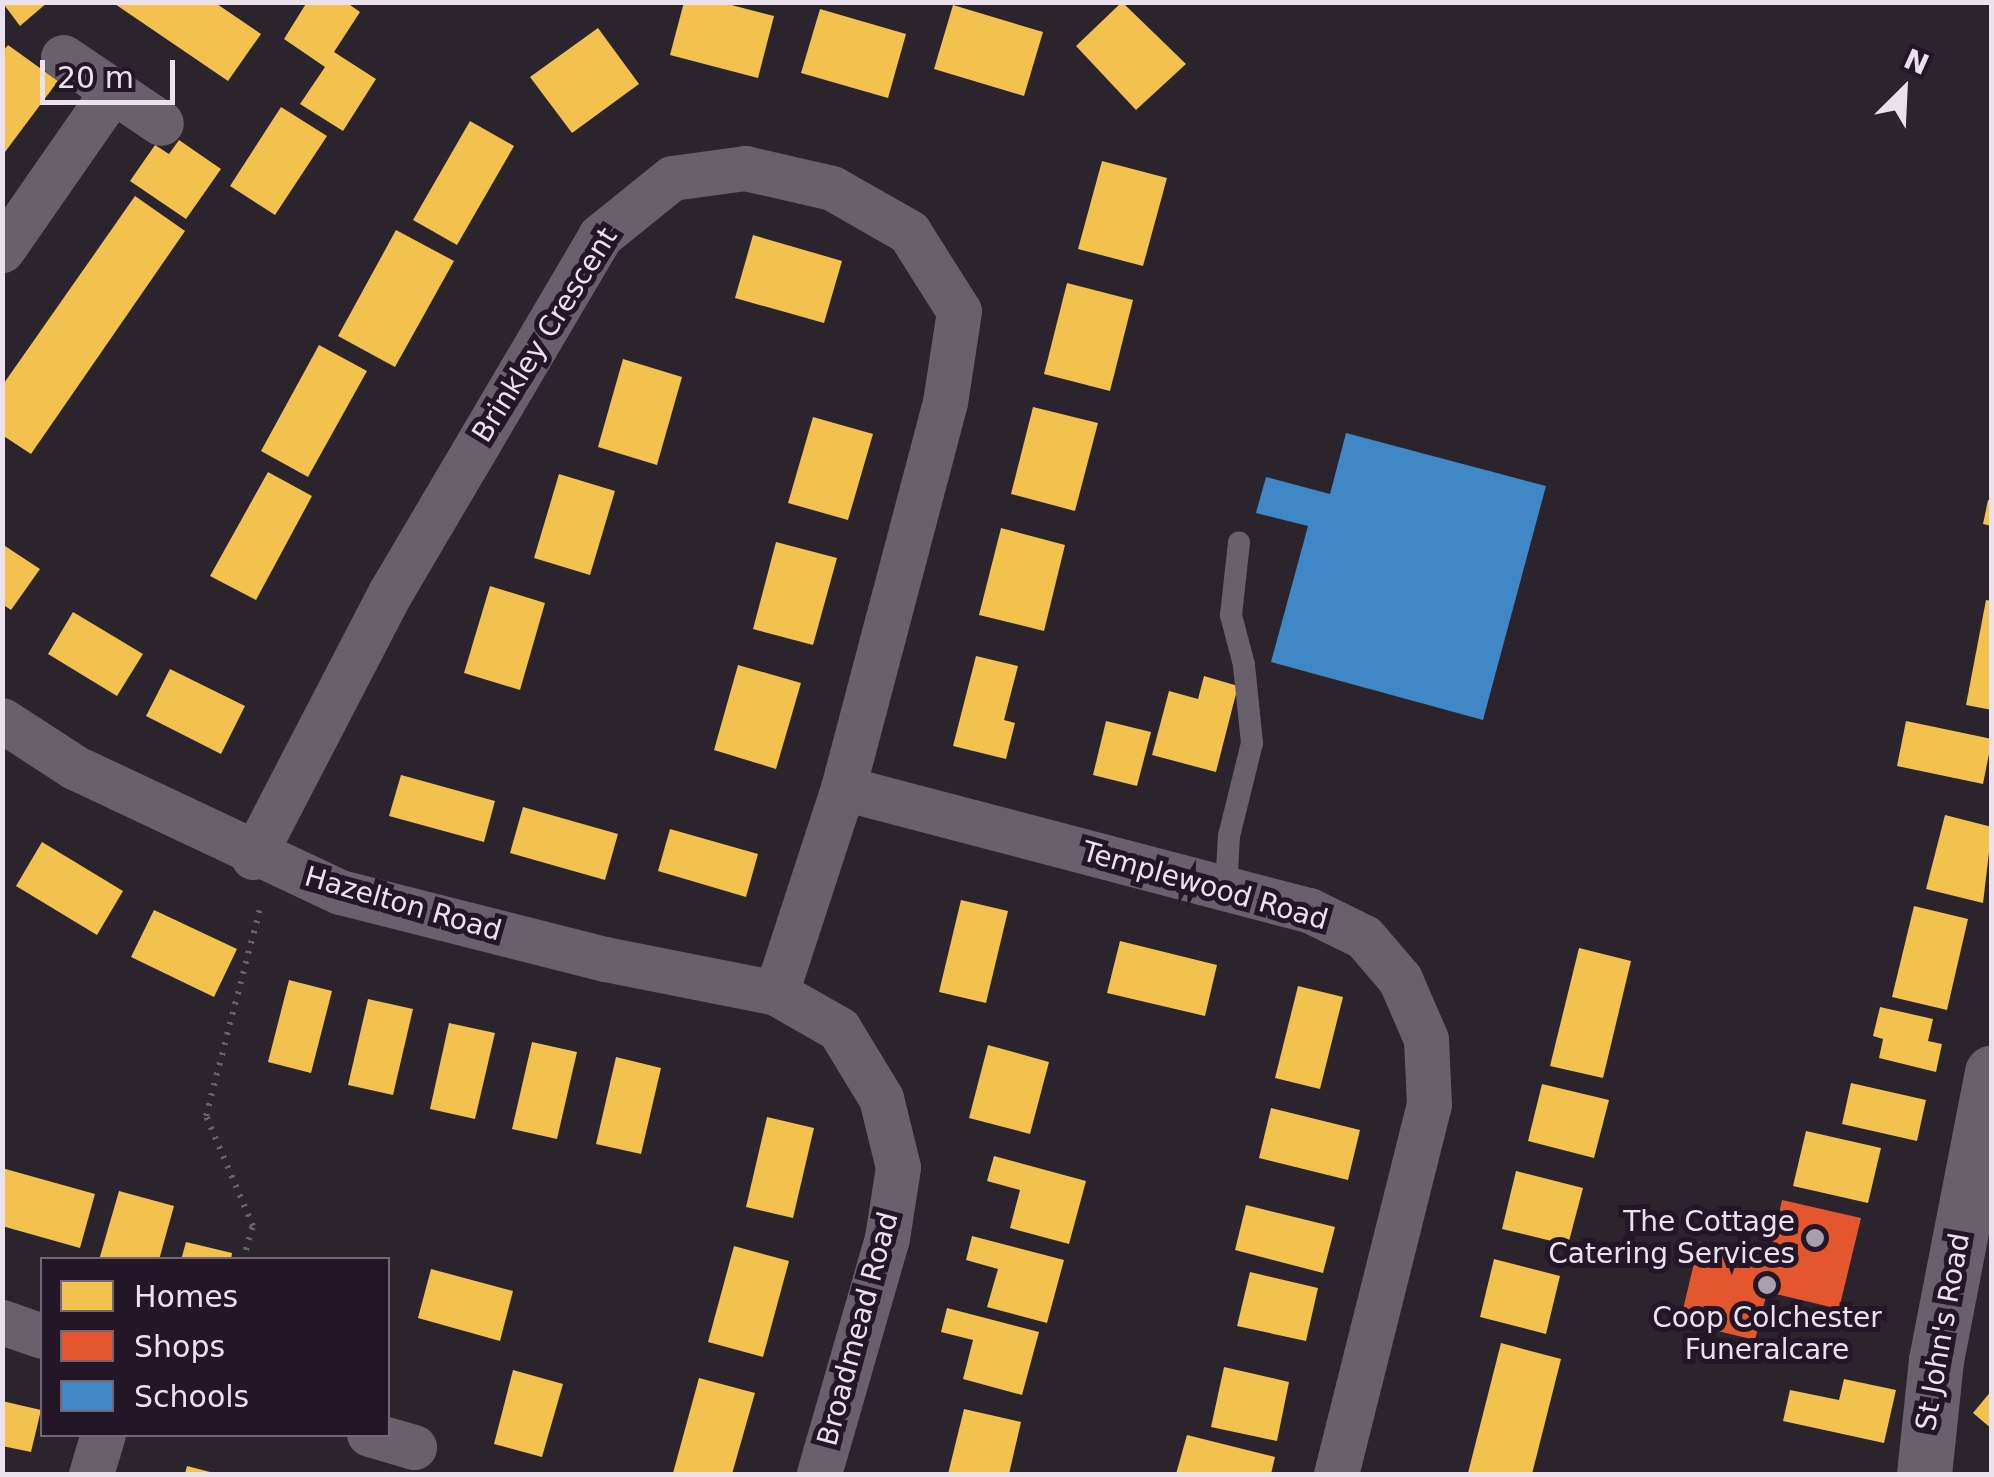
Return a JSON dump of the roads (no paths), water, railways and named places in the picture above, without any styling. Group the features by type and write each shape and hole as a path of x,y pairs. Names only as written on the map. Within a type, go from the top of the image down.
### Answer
{"street":[{"path":"63,58 161,122"},
{"path":"2,250 112,92"},
{"name":"Brinkley Crescent","path":"265,862 390,593 600,236 672,178 745,168 832,188 909,232 960,310 945,402 843,788 776,993"},
{"name":"Hazelton Road","path":"2,720 74,767 265,862 340,892 776,993"},
{"name":"Templewood Road","path":"843,788 1310,910 1364,937 1400,978 1426,1039 1429,1104 1417,1170 1336,1474"},
{"name":"Broadmead Road","path":"776,993 839,1029 881,1098 898,1167 887,1238 819,1474"},
{"name":"St John's Road","path":"1924,1474 1936,1360 1992,1072"},
{"path":"2,1322 40,1335"},
{"path":"91,1474 102,1437"},
{"path":"379,1437 414,1448"}],"lane":[{"path":"1226,888 1228,836 1252,742 1244,665 1231,615 1239,542"}],"place":[{"name":"The Cottage Catering Services","path":"1815,1238"},
{"name":"Coop Colchester Funeralcare","path":"1767,1285"}]}
